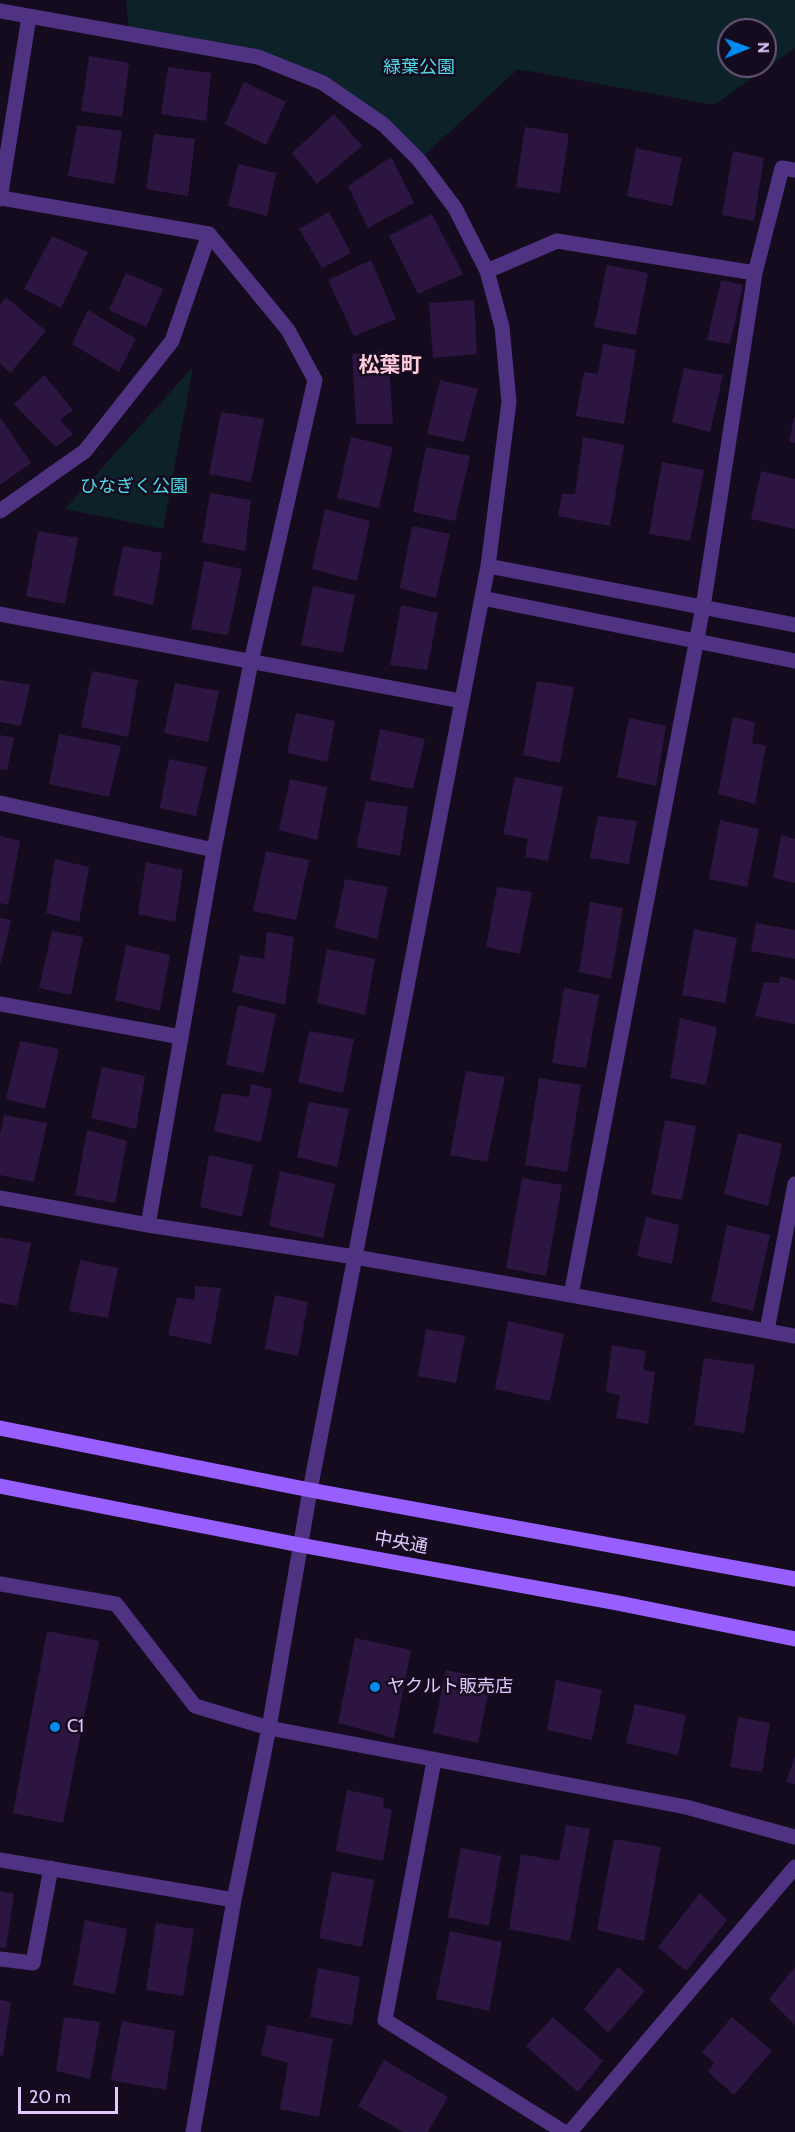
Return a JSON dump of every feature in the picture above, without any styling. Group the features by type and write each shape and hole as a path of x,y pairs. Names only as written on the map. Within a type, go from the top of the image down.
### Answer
{"street":[{"path":"0,11 258,57 324,82 384,125 419,160 455,208 488,271 502,327 509,402 488,566 310,1490 269,1728 234,1900 194,2132"},
{"path":"29,16 0,198 208,234 288,330 315,380 251,662 214,850 148,1225"},
{"path":"572,1295 703,607 755,273 783,168 795,171"},
{"path":"0,511 85,452 172,341 208,234"},
{"path":"488,271 557,241 755,273"},
{"path":"488,566 795,625"},
{"path":"482,598 795,661"},
{"path":"0,614 461,701"},
{"path":"0,803 214,850"},
{"path":"0,1004 181,1037"},
{"path":"768,1330 795,1184"},
{"path":"0,1198 148,1225 355,1257 795,1336"},
{"name":"中央通","path":"0,1428 310,1490 795,1579"},
{"name":"中央通","path":"0,1486 300,1545 606,1600 795,1639"},
{"path":"0,1584 116,1605 195,1706 269,1728 686,1807 795,1837"},
{"path":"434,1761 385,2020 564,2132"},
{"path":"0,1860 234,1900"},
{"path":"570,2132 795,1867"},
{"path":"0,1959 33,1963 51,1868"}],"green space":[{"name":"緑葉公園","path":"126,0 795,0 795,48 777,61 777,18 717,18 717,78 752,78 714,105 518,69 419,160 323,83 258,57 129,33"},
{"name":"ひなぎく公園","path":"193,367 163,529 65,509"}],"building":[{"path":"89,56 129,63 122,117 81,111"},
{"path":"168,67 211,73 206,121 161,114"},
{"path":"244,82 286,102 266,145 225,124"},
{"path":"334,114 362,146 317,184 292,153"},
{"path":"77,125 122,131 114,184 68,176"},
{"path":"525,127 569,134 560,193 516,187"},
{"path":"154,134 195,139 188,196 146,189"},
{"path":"636,148 682,158 672,206 627,196"},
{"path":"733,151 764,158 754,221 722,215"},
{"path":"391,157 414,203 368,228 348,186"},
{"path":"238,164 276,173 267,216 228,206"},
{"path":"329,212 351,253 322,268 299,229"},
{"path":"432,214 463,274 418,294 389,236"},
{"path":"52,236 88,252 61,308 24,289"},
{"path":"371,260 396,319 354,336 328,280"},
{"path":"607,265 648,273 636,335 594,327"},
{"path":"126,273 163,289 146,327 109,310"},
{"path":"721,280 743,285 730,344 707,340"},
{"path":"6,297 46,331 10,373 0,363 0,305"},
{"path":"474,300 477,354 433,358 429,303"},
{"path":"88,310 136,339 119,372 72,344"},
{"path":"603,344 636,350 624,424 576,416 584,372 598,374"},
{"path":"388,351 393,424 356,424 352,354"},
{"path":"684,368 723,375 710,432 672,422"},
{"path":"44,375 73,410 60,420 73,434 56,447 14,404"},
{"path":"440,380 478,389 464,442 427,434"},
{"path":"221,412 264,419 251,482 209,474"},
{"path":"0,417 31,463 0,485"},
{"path":"795,418 795,443 789,442"},
{"path":"351,437 393,447 379,508 337,498"},
{"path":"583,437 624,445 610,526 558,516 562,494 575,494"},
{"path":"426,447 470,456 455,521 413,512"},
{"path":"662,462 704,470 690,541 649,534"},
{"path":"761,471 795,479 795,529 751,519"},
{"path":"210,493 251,500 245,551 202,542"},
{"path":"325,509 370,521 357,581 312,569"},
{"path":"412,526 450,534 436,598 400,588"},
{"path":"38,531 78,538 65,604 26,596"},
{"path":"123,546 162,553 153,605 113,595"},
{"path":"204,561 242,569 228,635 191,629"},
{"path":"313,586 355,595 343,653 301,645"},
{"path":"401,605 438,613 427,670 390,665"},
{"path":"92,671 138,680 128,737 81,727"},
{"path":"0,680 30,685 21,726 0,722"},
{"path":"537,681 574,687 560,763 523,755"},
{"path":"175,683 219,691 208,742 164,733"},
{"path":"296,713 335,721 327,762 287,753"},
{"path":"733,717 755,722 752,743 766,746 755,804 718,794"},
{"path":"629,718 666,726 656,786 617,777"},
{"path":"380,729 425,739 413,789 370,780"},
{"path":"59,734 121,746 109,797 49,784"},
{"path":"0,735 14,738 7,770 0,769"},
{"path":"169,759 207,767 196,816 160,808"},
{"path":"515,777 563,787 548,861 525,857 528,839 503,834"},
{"path":"290,779 327,787 317,840 279,830"},
{"path":"366,801 408,807 400,856 356,847"},
{"path":"598,816 637,821 629,864 590,858"},
{"path":"720,820 759,829 747,887 709,879"},
{"path":"781,835 795,839 795,883 773,878"},
{"path":"0,836 20,841 8,905 0,903"},
{"path":"266,851 309,860 296,920 253,911"},
{"path":"55,859 89,867 79,922 46,913"},
{"path":"146,862 183,870 175,922 138,914"},
{"path":"345,879 388,887 377,939 335,928"},
{"path":"497,887 532,892 520,954 486,947"},
{"path":"590,902 623,908 611,979 579,972"},
{"path":"0,918 11,920 1,963 0,963"},
{"path":"756,923 795,930 795,959 751,951"},
{"path":"694,929 737,938 725,1003 682,995"},
{"path":"52,931 83,937 71,995 39,988"},
{"path":"267,932 294,937 285,1005 232,992 240,955 264,959"},
{"path":"126,945 170,955 160,1011 115,1000"},
{"path":"327,949 375,959 365,1015 317,1003"},
{"path":"780,976 795,980 795,1024 755,1016 764,982 779,983"},
{"path":"564,988 599,995 586,1068 552,1063"},
{"path":"238,1005 276,1014 264,1073 226,1065"},
{"path":"680,1018 717,1027 706,1085 670,1078"},
{"path":"309,1031 354,1039 343,1093 298,1082"},
{"path":"20,1041 59,1049 45,1109 6,1099"},
{"path":"102,1067 145,1076 136,1129 91,1118"},
{"path":"466,1071 505,1077 487,1162 450,1155"},
{"path":"539,1078 581,1085 567,1172 525,1165"},
{"path":"251,1084 272,1089 261,1142 214,1131 222,1093 249,1097"},
{"path":"309,1102 349,1109 337,1167 297,1157"},
{"path":"4,1115 47,1123 34,1182 0,1175 0,1136"},
{"path":"665,1120 696,1126 682,1200 651,1194"},
{"path":"87,1130 127,1141 115,1203 75,1195"},
{"path":"738,1133 782,1144 768,1206 724,1194"},
{"path":"209,1155 253,1165 242,1217 200,1207"},
{"path":"280,1171 335,1184 323,1238 269,1226"},
{"path":"522,1178 562,1185 546,1276 506,1268"},
{"path":"646,1217 679,1225 672,1264 637,1256"},
{"path":"727,1225 770,1235 753,1311 711,1301"},
{"path":"0,1237 31,1243 17,1306 0,1303"},
{"path":"80,1260 118,1268 108,1318 69,1311"},
{"path":"195,1286 221,1288 211,1344 168,1335 177,1297 195,1300"},
{"path":"275,1295 308,1302 298,1356 265,1349"},
{"path":"508,1321 564,1334 550,1401 495,1389"},
{"path":"426,1329 465,1336 456,1383 418,1376"},
{"path":"612,1345 646,1351 643,1370 655,1372 648,1424 616,1418 620,1395 606,1392"},
{"path":"704,1358 755,1365 744,1433 694,1425"},
{"name":"C1","path":"47,1631 99,1641 63,1823 13,1813"},
{"name":"ヤクルト販売店","path":"355,1638 411,1650 394,1738 338,1723"},
{"path":"446,1670 491,1679 478,1743 433,1733"},
{"path":"556,1680 602,1690 592,1740 547,1730"},
{"path":"635,1704 686,1715 678,1755 626,1743"},
{"path":"738,1717 770,1723 762,1772 730,1767"},
{"path":"795,1756 795,1784 786,1782"},
{"path":"347,1790 384,1798 383,1807 392,1810 383,1861 336,1851"},
{"path":"566,1825 590,1829 570,1941 509,1929 521,1854 559,1861"},
{"path":"614,1839 661,1847 644,1941 597,1930"},
{"path":"461,1848 501,1856 489,1926 448,1917"},
{"path":"332,1872 374,1880 362,1947 319,1938"},
{"path":"0,1891 14,1894 6,1948 0,1947"},
{"path":"700,1893 727,1920 686,1971 658,1947"},
{"path":"85,1920 127,1929 115,1994 73,1985"},
{"path":"156,1923 194,1929 183,1996 146,1990"},
{"path":"450,1931 502,1942 489,2011 436,1999"},
{"path":"618,1967 645,1991 608,2033 584,2009"},
{"path":"795,1967 795,2025 769,1999"},
{"path":"318,1968 360,1977 352,2025 310,2017"},
{"path":"0,2000 11,2002 3,2056 0,2055"},
{"path":"64,2017 100,2022 90,2079 56,2071"},
{"path":"553,2017 603,2061 578,2092 526,2046"},
{"path":"732,2017 772,2051 734,2095 708,2072 714,2063 702,2052"},
{"path":"122,2021 175,2031 166,2090 111,2080"},
{"path":"267,2025 333,2039 319,2117 280,2109 288,2063 261,2055"},
{"path":"384,2060 448,2097 428,2132 403,2132 358,2106"}],"place":[{"name":"ヤクルト販売店","path":"375,1687"},
{"name":"C1","path":"55,1727"}],"district":[{"name":"松葉町","path":"390,366"}]}
